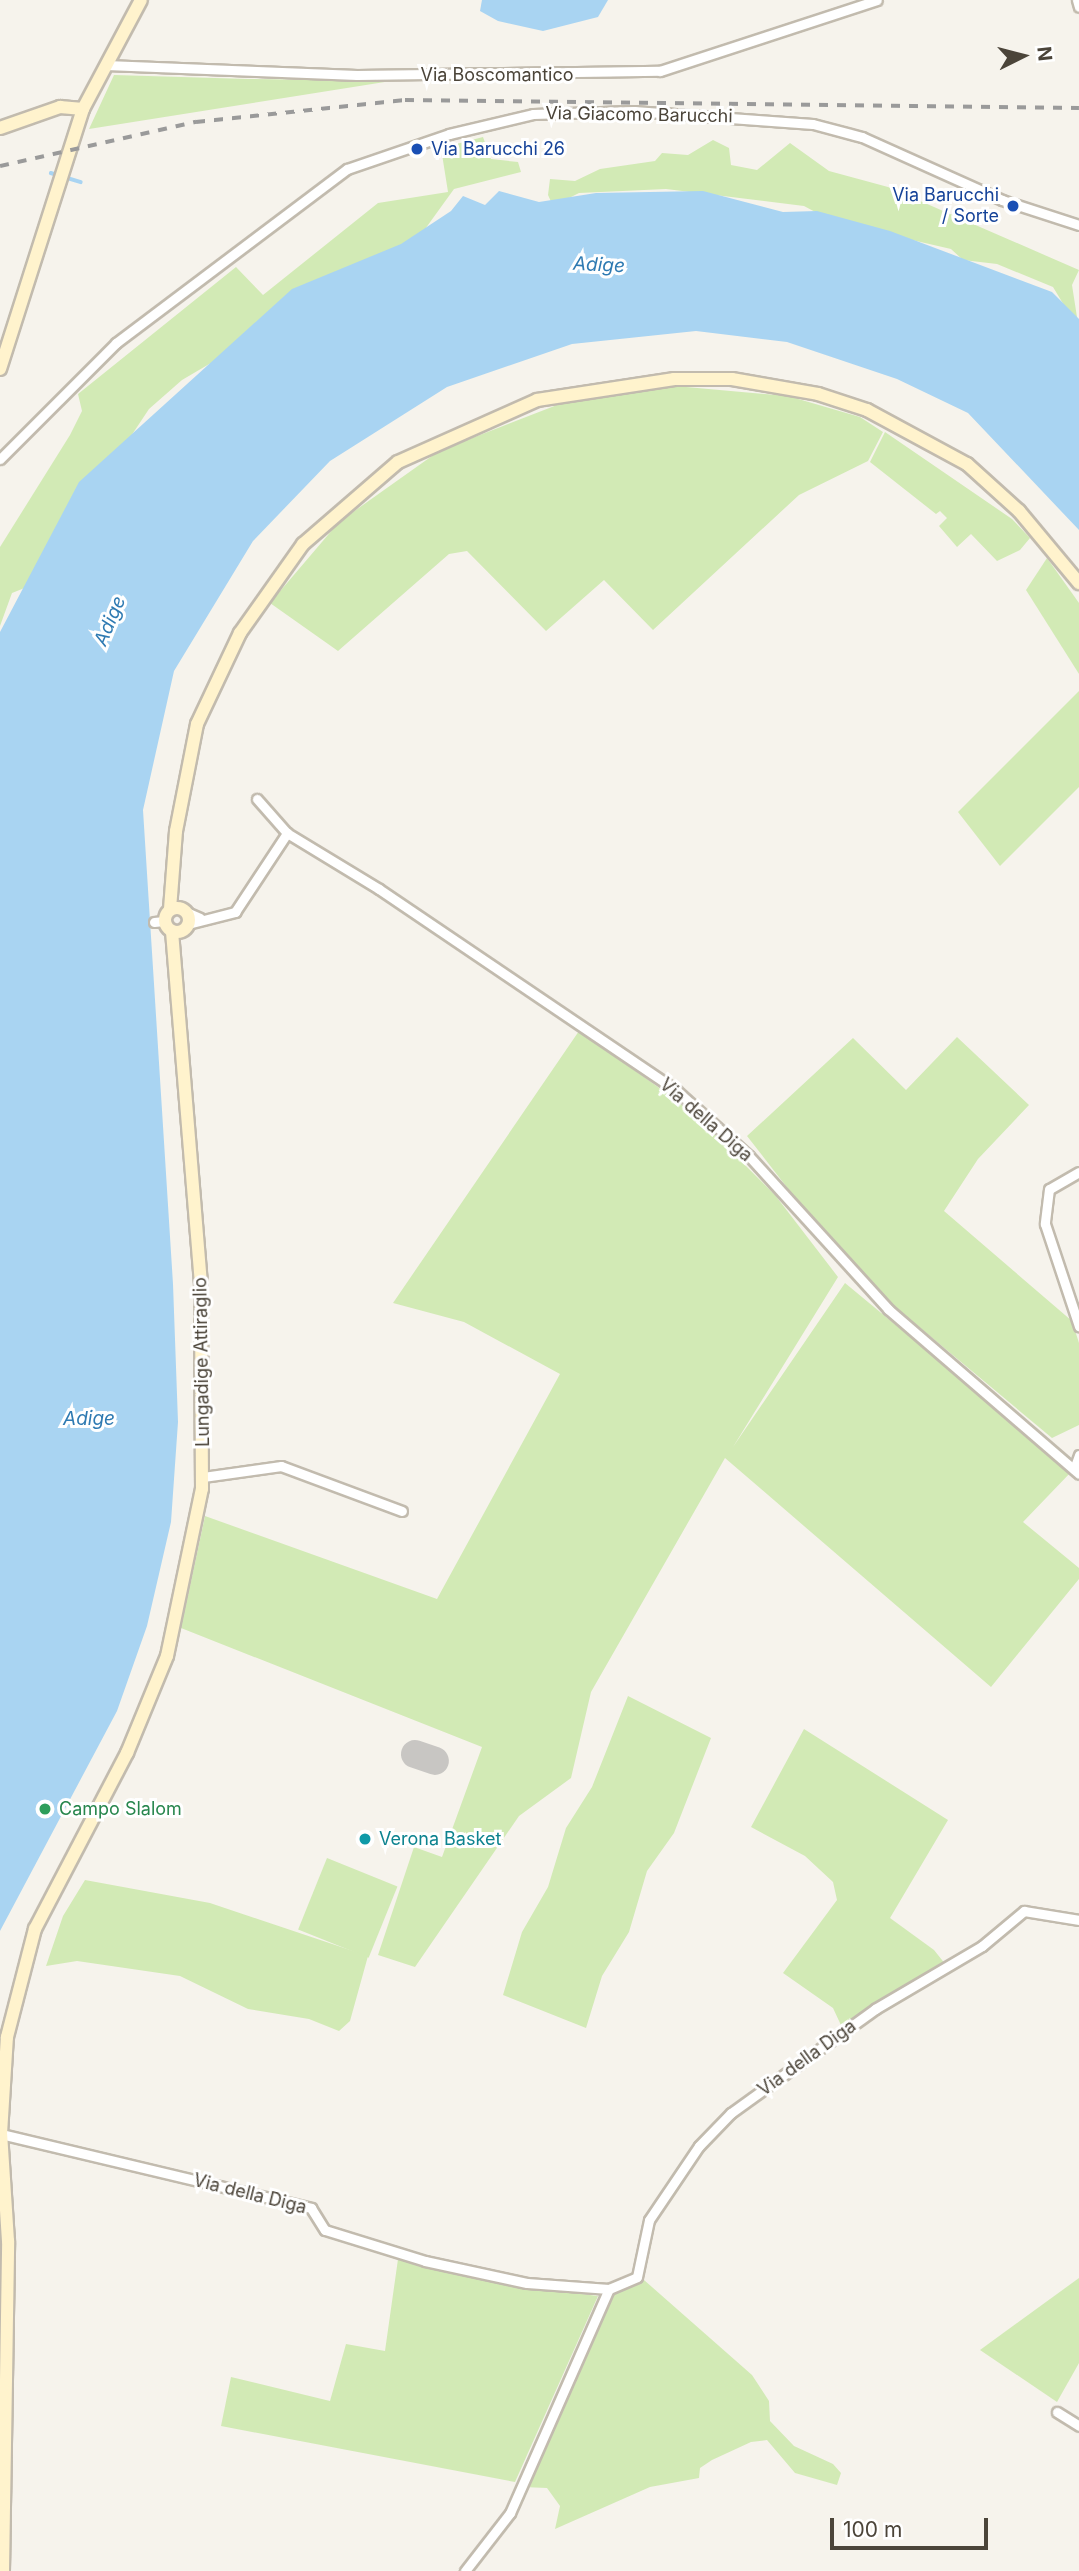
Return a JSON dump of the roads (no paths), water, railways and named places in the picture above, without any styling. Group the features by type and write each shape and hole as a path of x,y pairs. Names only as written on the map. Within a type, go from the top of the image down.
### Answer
{"street":[{"path":"0,369 83,109 141,0"},
{"name":"Via Boscomantico","path":"106,65 357,75 660,71 877,0"},
{"path":"1077,0 1079,7"},
{"path":"0,128 60,107 83,109"},
{"name":"Via Giacomo Barucchi","path":"0,459 116,344 347,169 449,134 533,114 634,111 813,124 862,137 1002,200 1079,225"},
{"name":"Lungadige Attiraglio","path":"3,2571 8,2241 1,2134 17,1982 35,1929 122,1762 167,1656 203,1477 205,1358 178,955 178,920 174,892 176,831 197,723 240,633 303,544 398,462 537,400 674,379 733,379 867,410 967,464 1019,511 1079,583"},
{"name":"Via della Diga","path":"257,799 287,833 474,948 676,1090 749,1156 878,1300 1077,1471"},
{"path":"178,920 235,912 287,833"},
{"path":"1079,1172 1049,1189 1045,1224 1079,1326"},
{"name":"Via della Diga","path":"1077,1471 1079,1455"},
{"path":"203,1477 281,1466 402,1511"},
{"name":"Via della Diga","path":"1,2134 310,2208 325,2230 425,2262 527,2283 609,2289 637,2277 649,2220 699,2146 731,2113 875,2009 982,1946 1024,1911 1079,1920"},
{"path":"465,2571 510,2513 609,2289"},
{"path":"1057,2412 1079,2426"}],"water":[{"path":"482,0 608,0 598,17 543,31 498,21 480,11"},
{"name":"Adige","path":"499,191 539,202 596,193 703,191 783,212 817,211 890,231 1052,292 1079,319 1079,530 968,413 897,379 787,342 696,331 572,344 447,387 330,461 253,541 174,671 143,810 173,1284 178,1422 171,1522 147,1626 117,1711 0,1931 0,632 79,482 292,289 401,244 451,211 463,196 485,205"}],"waterway":[{"path":"51,173 81,182"}],"railway":[{"path":"0,166 196,122 405,100 1079,108"}],"place":[{"name":"Via Barucchi 26","path":"417,149"},
{"name":"Via Barucchi / Sorte","path":"1013,206"},
{"name":"Campo Slalom","path":"45,1809"},
{"name":"Verona Basket","path":"365,1839"}]}
